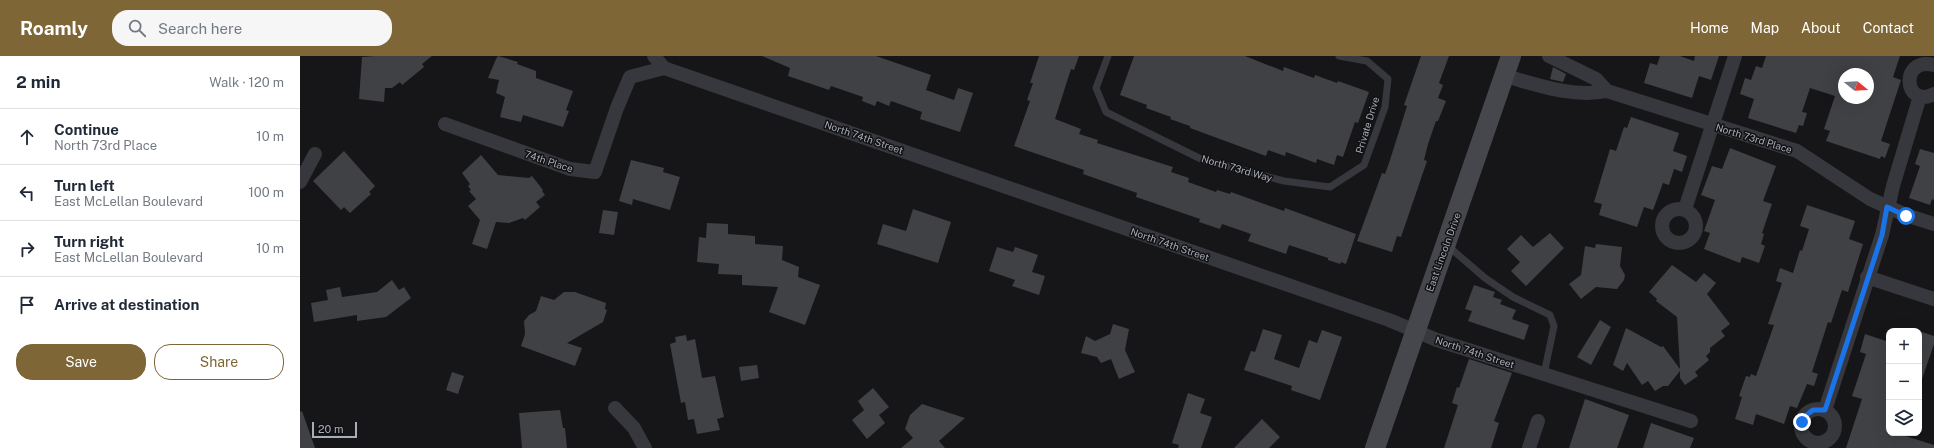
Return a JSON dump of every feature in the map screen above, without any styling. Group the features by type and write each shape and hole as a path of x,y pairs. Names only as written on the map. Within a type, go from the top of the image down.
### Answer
{"main road":[{"name":"East Lincoln Drive","path":"1375,448 1511,56"}],"street":[{"path":"654,56 664,68"},
{"name":"North 73rd Place","path":"1549,56 1596,79 1607,91 1797,151 1870,198 1906,216 1934,224"},
{"path":"1685,209 1735,56"},
{"path":"1825,410 1882,235 1887,207 1927,95 1911,90 1909,84 1910,73 1918,65 1923,63 1934,65"},
{"name":"74th Place","path":"445,124 570,169 595,172 617,108 630,77 664,68"},
{"name":"North 74th Street","path":"664,68 1389,320 1437,340 1691,420"},
{"name":"North 73rd Place","path":"1505,76 1553,89 1591,95 1607,91"},
{"path":"300,182 315,154"},
{"path":"1868,277 1934,299"},
{"path":"615,408 634,428 645,448"},
{"path":"1529,448 1538,421"}],"lane":[{"name":"North 73rd Way","path":"1108,56 1096,88 1106,112 1201,158 1284,181 1330,187"},
{"name":"Private Drive","path":"1330,187 1364,165 1385,106 1388,79 1367,61 1339,56"},
{"path":"1446,245 1485,278 1513,297 1550,315 1554,326 1544,374"}],"building":[{"path":"432,56 422,64 424,67 402,85 400,82 392,88 385,88 384,102 359,99 362,57"},
{"path":"498,56 518,62 517,64 536,71 536,78 573,91 566,110 569,111 563,127 523,115 521,122 500,117 505,97 496,93 499,80 488,78"},
{"path":"762,56 876,56 931,75 926,90 954,100 958,88 973,93 960,132 920,119 922,112 891,101 889,106 877,101 875,106 862,101 863,97 831,86 829,90 788,76 790,68"},
{"path":"1039,56 1079,56 1074,70 1071,69 1055,119 1081,129 1079,134 1098,140 1097,143 1173,167 1171,172 1189,178 1188,182 1216,192 1217,190 1230,194 1231,192 1284,211 1285,208 1356,234 1346,264 1341,262 1340,264 1328,260 1328,258 1289,245 1286,254 1248,241 1251,234 1222,224 1220,229 1199,222 1200,219 1136,197 1137,193 1083,174 1084,170 1014,146 1030,101 1027,100 1033,83 1030,83"},
{"path":"1134,56 1245,56 1283,71 1284,67 1314,78 1315,75 1369,92 1358,123 1355,122 1343,157 1337,155 1334,165 1317,159 1316,163 1286,152 1285,156 1268,150 1266,156 1190,128 1190,126 1170,119 1171,117 1146,108 1147,105 1120,95"},
{"path":"1421,56 1449,56 1439,83 1443,85 1438,98 1446,101 1438,121 1436,121 1428,144 1424,160 1427,161 1401,237 1397,236 1392,252 1357,241 1382,173 1385,174 1390,160 1407,106 1404,105"},
{"path":"1660,56 1680,56 1694,61 1695,56 1719,56 1711,80 1699,76 1692,98 1644,83 1650,63 1657,65"},
{"path":"1766,56 1900,56 1893,77 1901,80 1881,141 1890,144 1885,158 1881,156 1880,159 1826,141 1830,131 1824,129 1835,96 1810,88 1802,112 1807,113 1803,126 1799,125 1796,133 1748,118 1754,99 1740,94 1745,78 1751,80 1756,66 1762,68"},
{"path":"1553,67 1566,74 1563,82 1550,79"},
{"path":"1631,117 1679,133 1673,151 1687,156 1682,172 1674,169 1669,185 1663,183 1653,210 1644,207 1637,227 1599,215 1602,204 1594,202 1610,149 1616,151 1624,127 1627,128"},
{"path":"1730,148 1776,166 1763,201 1772,204 1762,233 1764,234 1761,244 1765,246 1759,263 1742,257 1740,263 1704,249 1710,233 1704,231 1715,200 1701,195 1712,166 1722,169"},
{"path":"1920,149 1934,153 1934,200 1932,199 1930,205 1909,198 1920,166 1915,164"},
{"path":"344,151 375,186 369,192 371,194 350,213 344,207 341,210 313,181"},
{"path":"481,155 498,175 529,178 532,176 545,195 536,202 540,207 525,220 523,218 509,223 496,222 487,249 472,244 480,220 468,206 476,199 469,191 471,190 468,186 470,184 462,173"},
{"path":"631,160 664,168 663,172 680,177 670,210 633,199 632,205 619,201"},
{"path":"1807,205 1855,221 1849,239 1863,244 1848,292 1842,290 1831,323 1828,322 1812,372 1818,374 1814,386 1807,384 1797,408 1790,406 1784,424 1756,414 1753,425 1735,419 1742,397 1739,396 1746,376 1750,377 1751,374 1756,376 1774,325 1768,324 1782,283 1776,281 1780,268 1793,273 1800,250 1802,251 1809,229 1800,226"},
{"path":"913,209 951,222 938,263 877,244 883,224 906,231"},
{"path":"603,210 618,212 614,235 599,233"},
{"path":"707,223 728,224 728,234 755,236 755,244 783,246 782,260 799,267 798,277 820,285 805,325 769,312 778,287 742,285 742,275 718,274 719,264 697,262 699,237 706,238"},
{"path":"1550,233 1564,248 1526,286 1511,271 1520,262 1507,249 1521,235 1533,247"},
{"path":"1596,244 1622,247 1620,266 1625,275 1624,280 1617,289 1596,287 1581,299 1569,284 1581,275 1585,246 1595,248"},
{"path":"997,247 1013,252 1015,247 1038,255 1032,272 1045,276 1039,295 1012,286 1015,280 989,271"},
{"path":"1672,265 1696,282 1704,273 1716,283 1707,294 1730,324 1721,331 1725,336 1710,348 1710,352 1706,356 1709,360 1695,372 1698,376 1685,385 1680,378 1680,371 1668,386 1663,386 1655,391 1648,381 1642,385 1627,363 1623,371 1613,365 1626,328 1661,347 1663,346 1680,369 1677,317 1656,301 1657,299 1649,292"},
{"path":"392,280 399,290 404,287 411,298 386,317 357,321 357,315 314,322 311,303 328,300 326,290 340,287 342,297 377,292"},
{"path":"1474,285 1495,292 1493,297 1502,300 1500,304 1516,310 1512,319 1529,325 1524,340 1468,321 1472,311 1465,309"},
{"path":"564,292 575,292 606,303 605,309 607,310 603,322 567,343 582,348 575,366 521,346 525,334 524,321 529,315 536,311 541,296 554,300"},
{"path":"1600,320 1611,327 1591,365 1577,357"},
{"path":"1113,324 1129,329 1125,350 1135,372 1119,379 1111,359 1101,363 1097,357 1081,353 1086,336 1095,341 1110,334"},
{"path":"1263,329 1282,335 1274,359 1299,368 1309,340 1317,343 1322,330 1342,337 1320,400 1291,390 1292,386 1244,370 1251,351 1255,352"},
{"path":"1922,332 1934,336 1934,344 1922,379"},
{"path":"1865,334 1886,341 1886,436 1906,436 1934,445 1934,448 1846,448 1862,399 1852,396 1866,354 1860,352"},
{"path":"686,335 687,341 695,339 702,378 715,376 724,417 717,419 720,430 697,434 694,419 688,420 685,402 681,403 670,344 676,342 675,337"},
{"path":"1469,359 1512,373 1494,421 1499,423 1491,448 1444,448 1458,405 1452,403"},
{"path":"757,365 759,378 741,381 739,367"},
{"path":"452,372 464,376 458,394 446,390"},
{"path":"873,388 889,407 879,415 885,423 867,439 852,420 864,410 858,401"},
{"path":"1188,393 1205,399 1200,413 1212,417 1201,448 1178,448 1179,445 1172,443"},
{"path":"1585,399 1629,415 1617,448 1569,448"},
{"path":"922,404 965,418 939,441 945,448 901,448 913,438 905,429 910,415"},
{"path":"560,410 563,428 565,428 567,448 522,448 519,413"},
{"path":"302,411 315,448 300,448 300,412"},
{"path":"1262,419 1280,437 1269,448 1234,448"},
{"path":"1651,423 1694,438 1690,448 1643,448"}],"route":[{"path":"1802,422 1808,412 1819,409 1825,410 1882,235 1887,207 1906,216"}]}
